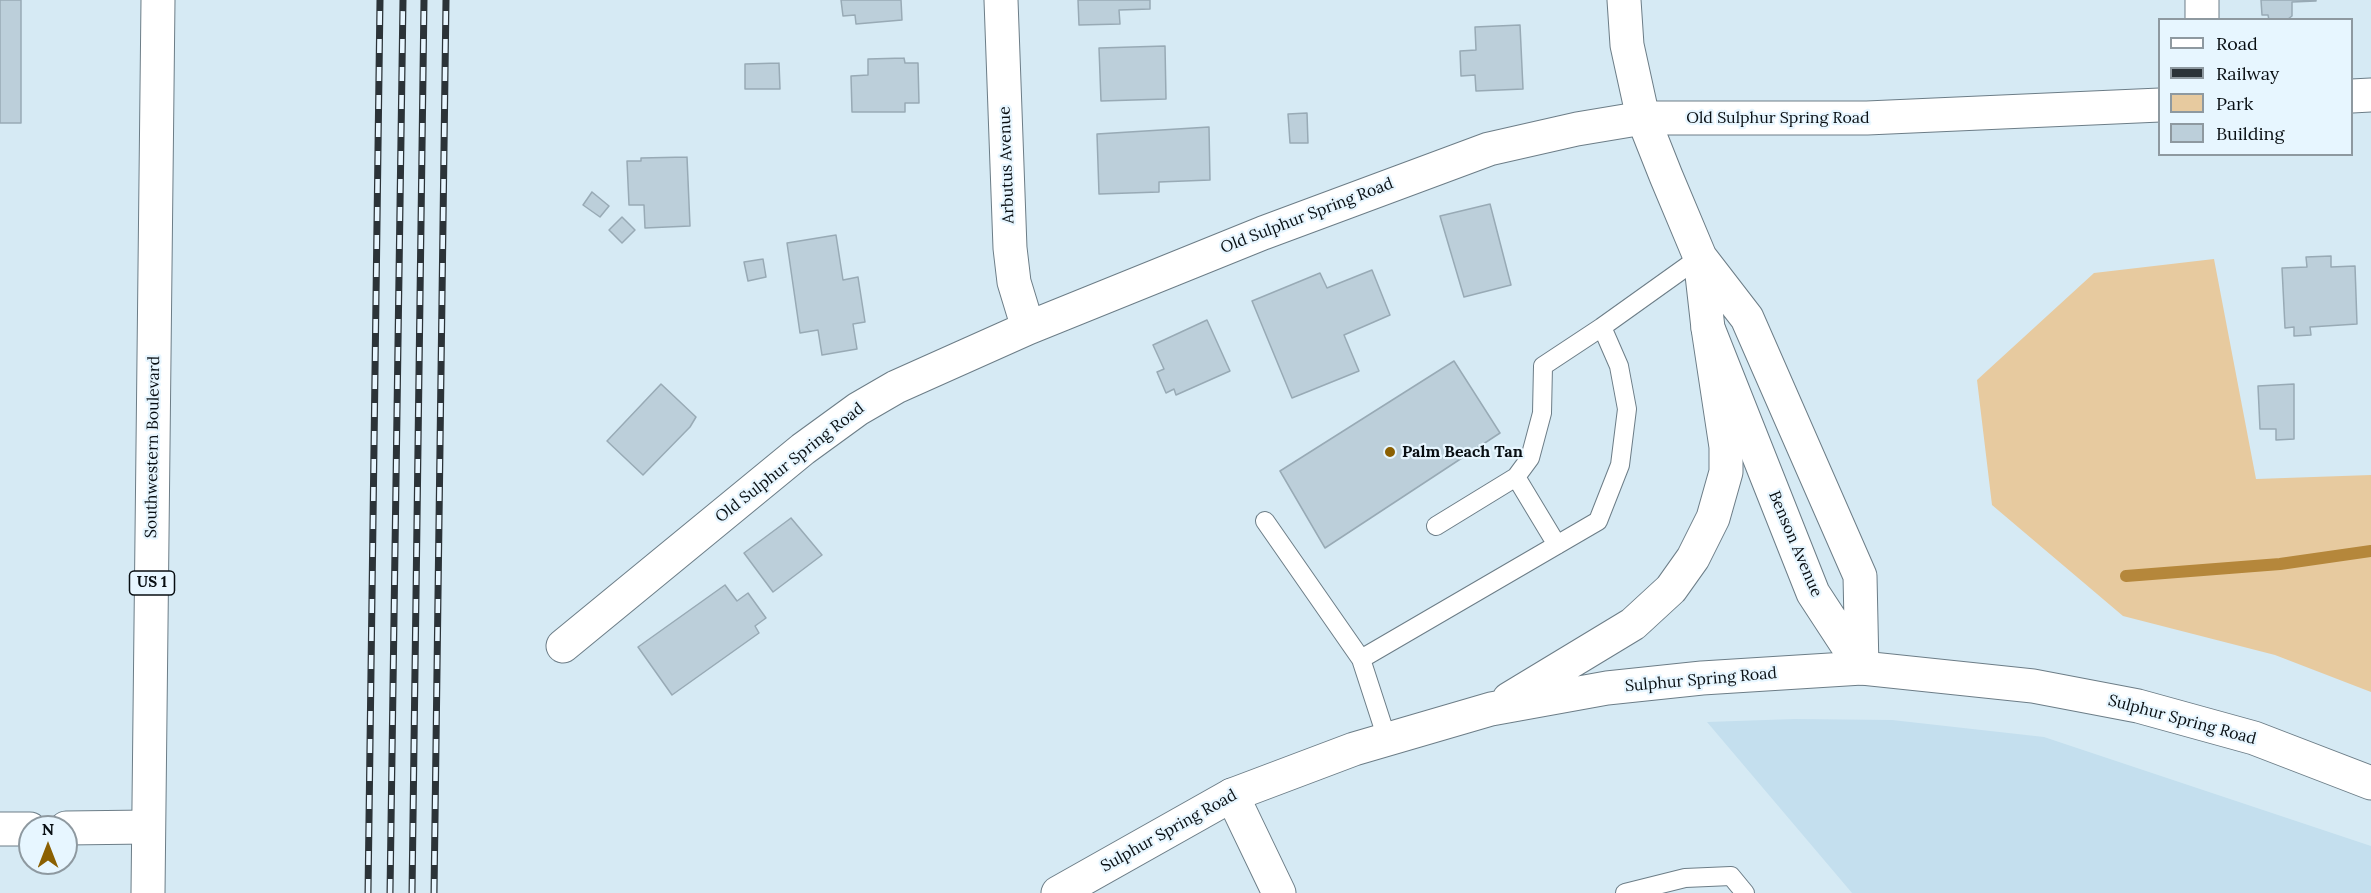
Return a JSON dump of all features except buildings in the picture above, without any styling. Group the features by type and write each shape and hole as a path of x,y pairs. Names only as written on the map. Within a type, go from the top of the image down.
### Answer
{"street":[{"name":"Southwestern Boulevard","path":"148,893 158,0"},
{"name":"Arbutus Avenue","path":"1001,0 1010,248 1014,282 1028,328"},
{"name":"Benson Avenue","path":"1624,0 1627,45 1643,118 1700,257 1747,318 1860,576 1862,668"},
{"path":"2202,0 2202,18"},
{"path":"2353,96 2371,95"},
{"name":"Old Sulphur Spring Road","path":"563,646 803,449 858,409 896,387 1028,328 1263,233 1489,149 1577,129 1643,118 1867,118 2158,105"},
{"name":"Benson Avenue","path":"1700,257 1708,328 1813,593 1862,668"},
{"path":"1491,710 1633,624 1671,589 1693,558 1713,518 1726,472 1726,447 1708,328"},
{"name":"Sulphur Spring Road","path":"1058,893 1232,795 1387,739 1491,710 1607,688 1702,678 1862,668 2033,686 2138,706 2254,738 2371,783"},
{"path":"1232,795 1279,893"},
{"path":"78,828 148,827"},
{"path":"0,829 18,829"}],"lane":[{"path":"1436,526 1516,477 1530,458 1542,413 1543,366 1700,257"},
{"path":"1361,659 1598,521 1620,465 1627,409 1619,366 1602,327"},
{"path":"1516,477 1557,545"},
{"path":"1265,521 1361,659 1387,739"},
{"path":"1625,893 1685,878 1731,876 1745,893"}],"shaded area":[{"path":"1795,719 1892,720 2044,737 2371,846 2371,893 1852,893 1707,722"}],"green space":[{"path":"2214,259 2256,479 2371,475 2371,692 2275,655 2123,616 1992,505 1977,380 2094,273"}],"waterway":[{"path":"2126,576 2280,564 2371,551"}],"railway":[{"path":"368,893 380,0"},
{"path":"390,893 403,0"},
{"path":"412,893 424,0"},
{"path":"434,893 446,0"}],"place":[{"name":"Palm Beach Tan","path":"1390,452"}]}
